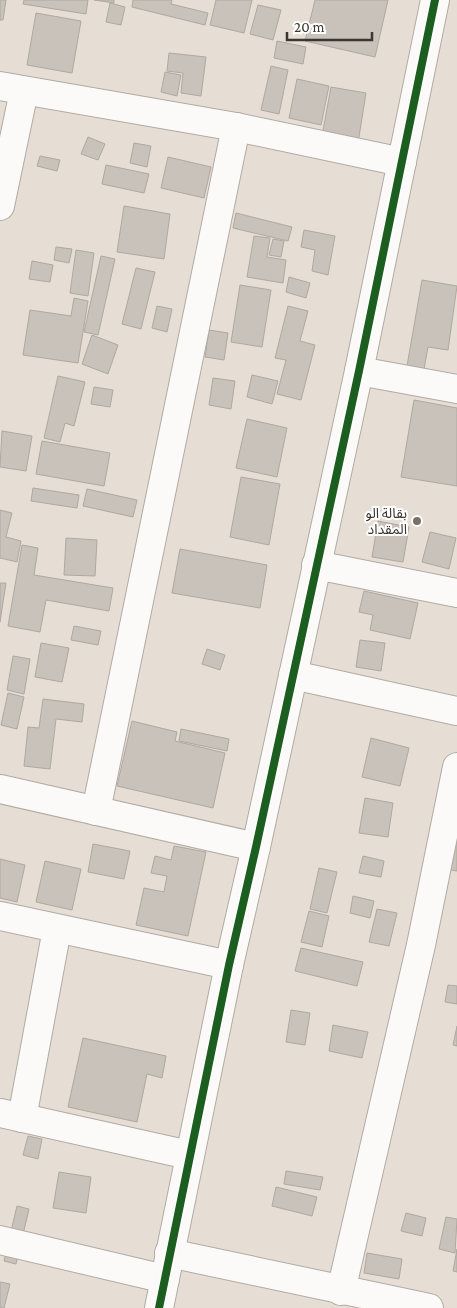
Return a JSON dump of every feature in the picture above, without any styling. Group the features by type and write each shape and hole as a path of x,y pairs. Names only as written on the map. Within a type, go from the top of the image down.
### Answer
{"street":[{"path":"159,1308 229,965 359,370 435,0"},
{"path":"0,206 12,88 236,127 402,162"},
{"path":"96,811 236,127"},
{"path":"359,370 457,388"},
{"path":"316,565 457,594"},
{"path":"293,675 457,711"},
{"path":"341,1291 421,945 457,767"},
{"path":"0,789 256,847"},
{"path":"0,916 229,965"},
{"path":"57,929 11,1115 190,1155"},
{"path":"0,1240 341,1291 429,1308"}],"building":[{"path":"0,0 6,0 3,20 0,20"},
{"path":"24,0 88,0 86,14 23,4"},
{"path":"94,0 114,0 114,3"},
{"path":"133,0 172,0 171,4 208,13 205,25 132,7"},
{"path":"216,0 252,0 244,33 210,25"},
{"path":"315,0 388,0 375,57 305,41"},
{"path":"110,3 125,7 121,25 106,22"},
{"path":"258,5 281,10 273,40 250,34"},
{"path":"36,13 81,21 72,73 27,65"},
{"path":"277,41 306,47 303,64 274,58"},
{"path":"169,53 206,57 201,96 181,93 183,73 167,71"},
{"path":"271,66 288,70 279,114 261,110"},
{"path":"165,72 181,75 177,96 161,92"},
{"path":"297,79 329,86 321,125 289,118"},
{"path":"331,87 366,93 358,143 322,136"},
{"path":"88,137 105,144 98,160 81,154"},
{"path":"134,143 151,146 147,167 130,163"},
{"path":"40,156 60,160 57,171 37,166"},
{"path":"168,157 211,167 204,198 161,188"},
{"path":"106,165 149,174 144,193 102,184"},
{"path":"124,206 170,214 164,259 117,252"},
{"path":"236,213 292,227 288,241 233,228"},
{"path":"304,230 335,236 328,275 312,271 315,250 301,247"},
{"path":"254,236 270,238 267,257 286,260 283,283 247,277"},
{"path":"273,239 284,241 281,257 269,255"},
{"path":"56,247 72,249 69,263 54,260"},
{"path":"76,250 94,253 88,296 70,293"},
{"path":"101,256 115,259 98,335 84,332"},
{"path":"32,261 53,265 50,282 29,279"},
{"path":"136,268 155,272 141,329 122,324"},
{"path":"289,277 310,283 306,298 286,292"},
{"path":"422,280 457,286 448,350 428,347 424,369 407,366"},
{"path":"240,285 271,290 262,347 231,342"},
{"path":"74,298 88,301 78,363 23,355 30,310 71,316"},
{"path":"157,306 172,309 167,332 152,328"},
{"path":"288,306 308,311 300,341 315,345 301,400 277,394 286,360 275,358"},
{"path":"209,330 228,333 224,360 205,357"},
{"path":"92,335 118,345 108,374 82,364"},
{"path":"252,375 278,381 272,404 247,397"},
{"path":"58,376 85,382 74,426 65,423 60,442 44,438"},
{"path":"213,378 235,381 231,409 209,405"},
{"path":"94,387 113,390 110,407 91,404"},
{"path":"414,400 457,408 457,486 401,477"},
{"path":"247,419 287,428 277,477 236,468"},
{"path":"2,431 32,436 26,471 0,467"},
{"path":"42,441 110,453 104,486 36,474"},
{"path":"241,477 280,484 269,545 230,537"},
{"path":"33,488 79,495 77,508 31,501"},
{"path":"87,489 137,500 133,517 83,506"},
{"path":"0,510 12,513 6,537 21,541 17,562 0,558"},
{"path":"378,521 409,527 403,562 372,557"},
{"path":"430,532 456,538 449,569 422,562"},
{"path":"66,538 97,540 95,576 64,575"},
{"path":"22,545 38,548 34,575 113,588 109,611 46,600 40,632 8,626"},
{"path":"180,549 267,565 260,608 172,593"},
{"path":"0,583 6,583 0,622"},
{"path":"364,591 418,603 410,639 370,630 373,615 359,612"},
{"path":"74,626 101,631 98,645 71,640"},
{"path":"360,640 385,643 381,671 356,667"},
{"path":"41,643 69,648 62,682 35,677"},
{"path":"207,649 225,655 220,670 202,664"},
{"path":"13,656 30,659 24,694 7,690"},
{"path":"8,693 24,697 17,729 1,725"},
{"path":"43,699 84,704 82,722 56,719 50,769 24,766 28,727 39,728"},
{"path":"132,721 177,732 175,741 225,753 213,808 117,786"},
{"path":"181,729 229,739 227,751 179,741"},
{"path":"371,738 409,748 400,786 362,777"},
{"path":"365,798 393,803 388,837 359,833"},
{"path":"457,834 457,871 450,870"},
{"path":"93,844 130,851 124,879 88,872"},
{"path":"174,846 206,852 188,936 136,925 144,888 164,892 167,876 151,873 155,856 171,860"},
{"path":"363,856 384,861 381,877 359,873"},
{"path":"0,859 25,865 17,902 0,898"},
{"path":"45,861 81,869 72,910 36,902"},
{"path":"319,868 337,872 327,913 310,909"},
{"path":"353,896 374,901 370,918 350,913"},
{"path":"377,909 397,913 389,946 369,942"},
{"path":"309,911 329,916 322,947 301,942"},
{"path":"301,948 363,962 357,986 295,971"},
{"path":"448,985 457,986 457,1004 445,1002"},
{"path":"291,1010 310,1013 305,1045 286,1042"},
{"path":"333,1025 368,1032 362,1058 329,1051"},
{"path":"457,1026 457,1046 453,1045"},
{"path":"83,1038 166,1056 162,1078 147,1074 137,1122 68,1107"},
{"path":"28,1136 42,1139 38,1159 23,1155"},
{"path":"286,1171 323,1177 320,1190 284,1184"},
{"path":"59,1172 91,1177 86,1213 53,1208"},
{"path":"276,1187 317,1197 312,1216 272,1206"},
{"path":"17,1206 29,1209 16,1264 4,1261"},
{"path":"406,1213 426,1218 422,1236 401,1231"},
{"path":"446,1217 457,1219 455,1253 439,1249"},
{"path":"457,1249 457,1272 453,1271"},
{"path":"367,1253 402,1259 399,1279 364,1273"},
{"path":"0,1282 10,1284 4,1308 0,1308"}],"cycle path":[{"path":"159,1308 229,965 359,371 435,0"}],"place":[{"name":"بقالة الو المقداد","path":"417,521"}]}
